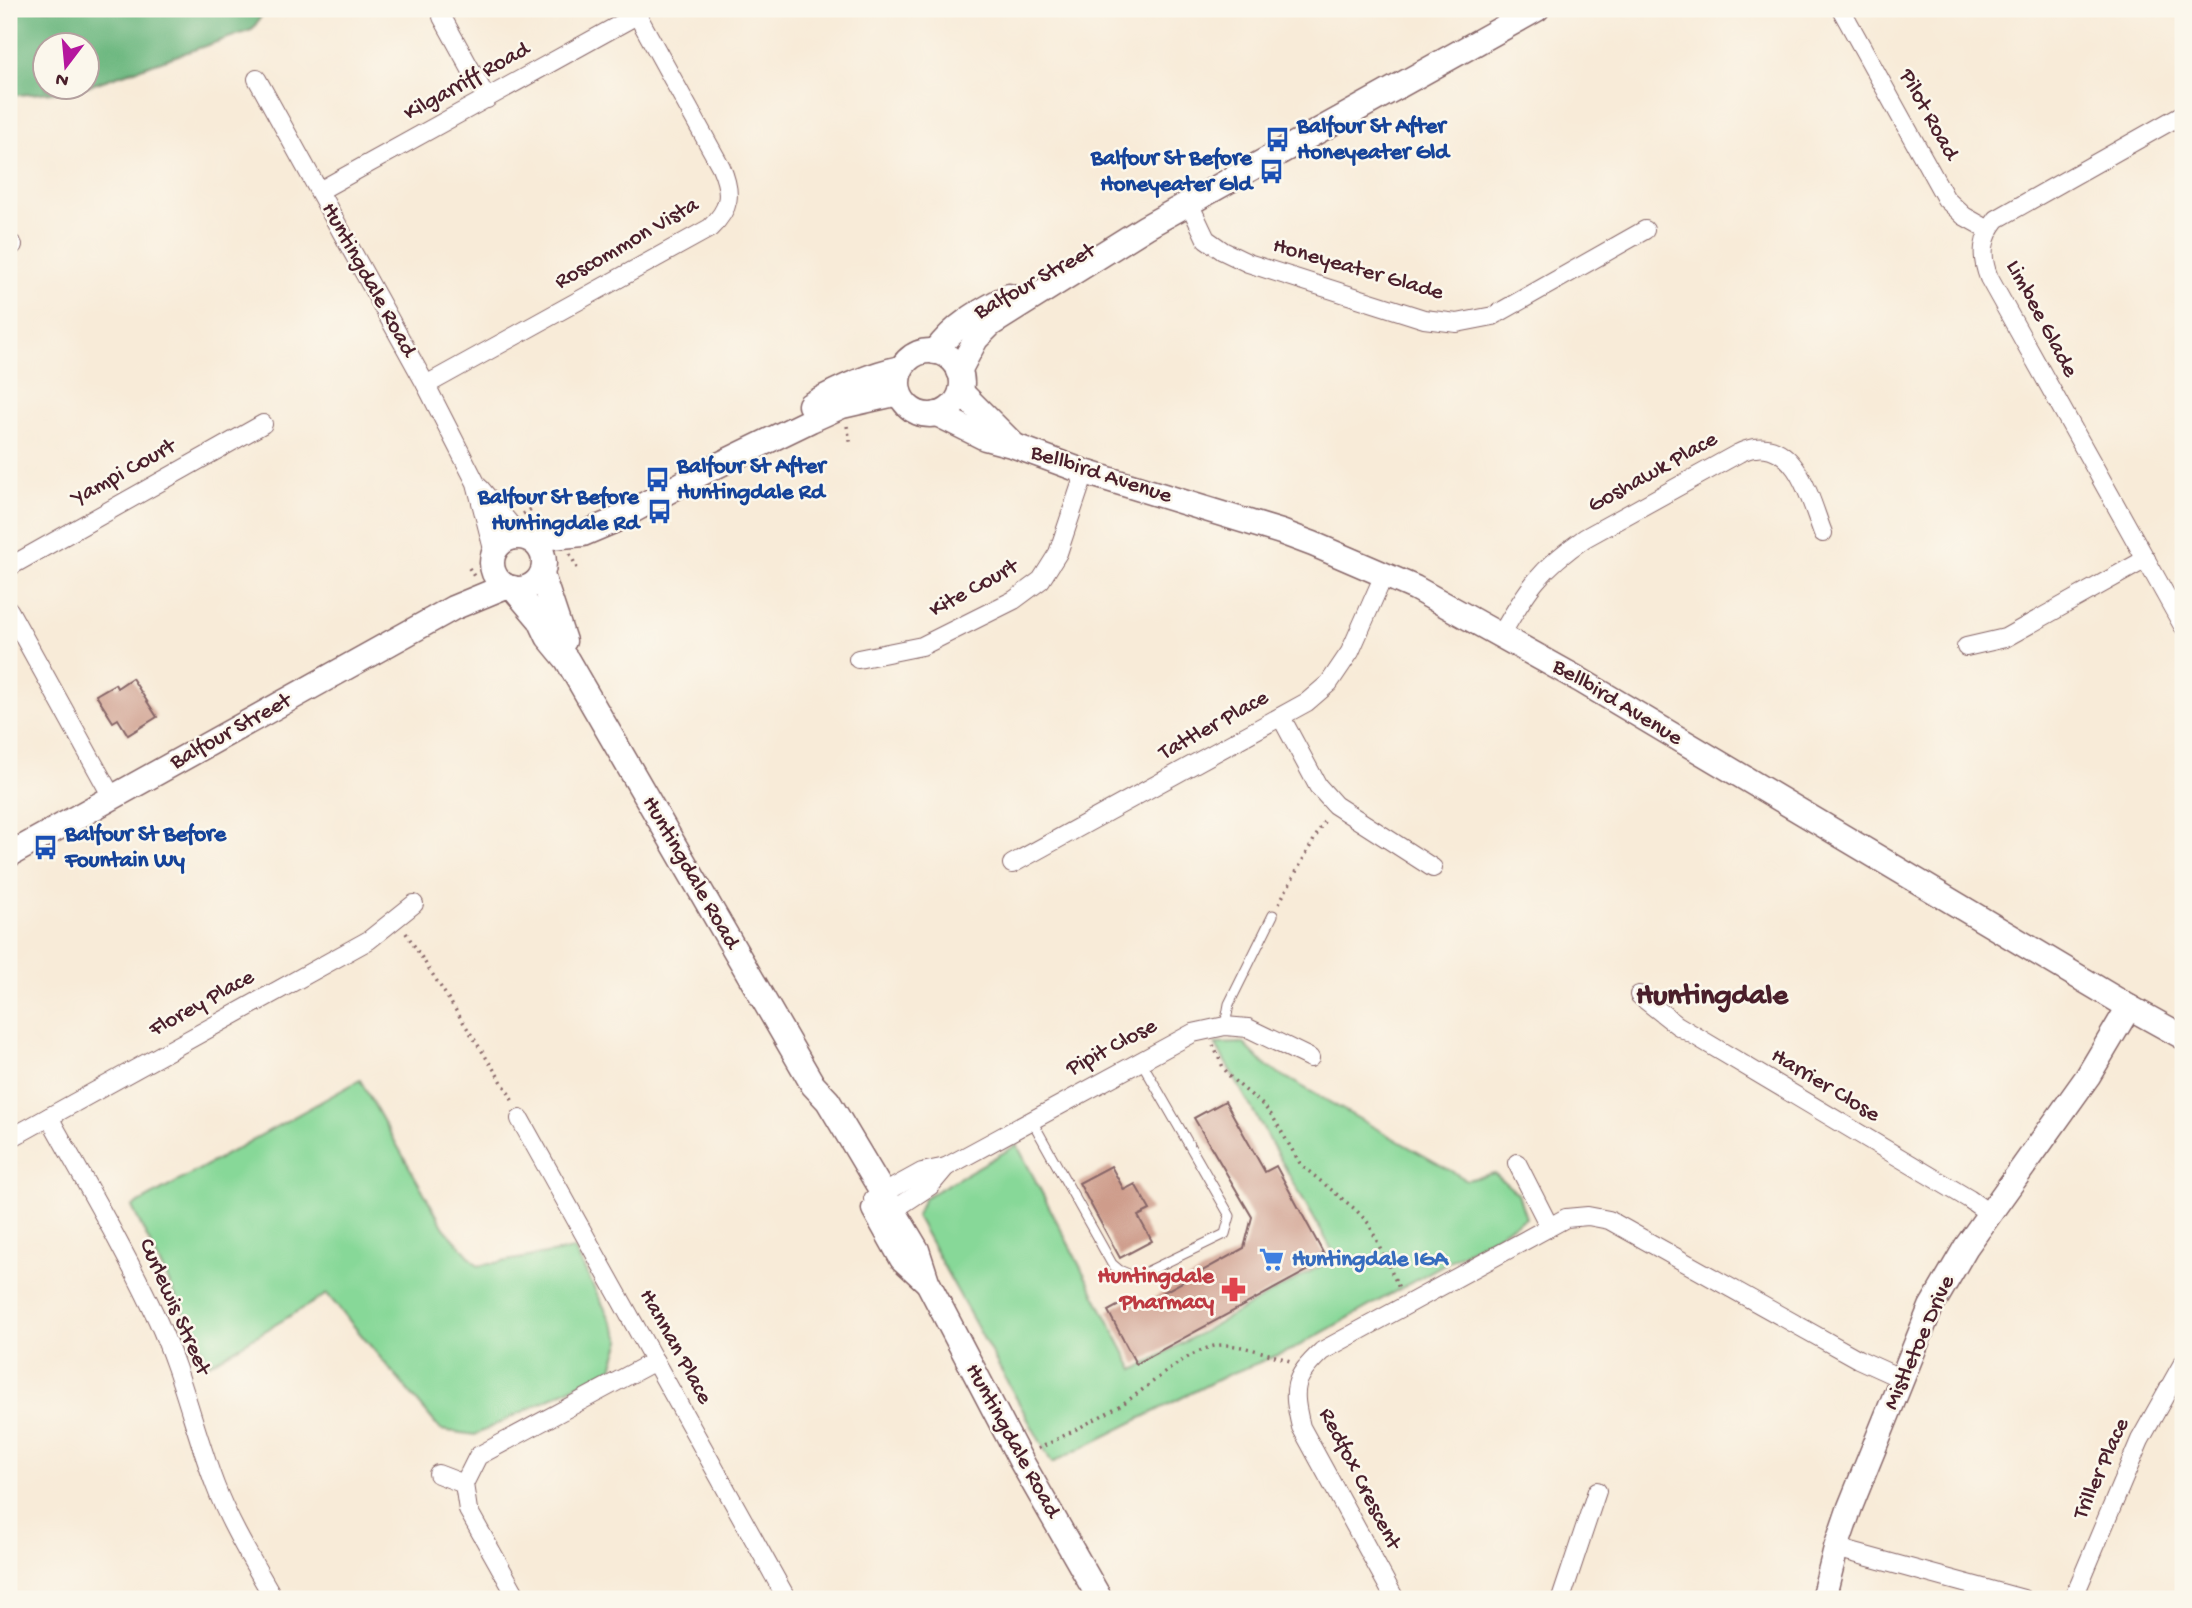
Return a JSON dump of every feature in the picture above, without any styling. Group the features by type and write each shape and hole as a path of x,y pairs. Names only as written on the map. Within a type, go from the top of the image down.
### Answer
{"street":[{"name":"Balfour Street","path":"937,414 951,407 976,339 991,324 1146,227 1537,9"},
{"name":"Pilot Road","path":"1841,9 1946,199 1964,216 1989,230"},
{"name":"Kilgarriff Road","path":"319,191 487,99 635,12"},
{"name":"Roscommon Vista","path":"426,385 710,228 721,217 727,203 729,186 725,176 635,12"},
{"path":"442,17 487,99"},
{"name":"Huntingdale Road","path":"257,79 426,385 476,483 493,557"},
{"path":"1989,230 1997,219 2005,214 2183,114"},
{"name":"Honeyeater Glade","path":"1189,203 1206,239 1248,263 1424,319 1457,323 1493,316 1645,230"},
{"name":"Balfour Street","path":"700,474 752,438 837,390 877,373 901,368 915,354 935,352 943,340 971,316 1088,251 1146,227"},
{"name":"Limbee Glade","path":"1989,230 1983,253 1989,278 2183,626"},
{"path":"935,352 954,361 960,382"},
{"path":"901,368 897,384 903,401 918,413 937,414"},
{"name":"Bellbird Avenue","path":"960,382 1015,446"},
{"name":"Balfour Street","path":"526,538 583,534 842,406 899,393"},
{"name":"Bellbird Avenue","path":"937,414 985,438 1085,472 1281,532 1438,601 1501,635 2183,1037"},
{"name":"Yampi Court","path":"9,567 263,424"},
{"name":"Goshawk Place","path":"1501,635 1533,582 1565,552 1585,538 1739,453 1756,447 1774,449 1787,458 1800,473 1823,533"},
{"name":"Kite Court","path":"858,659 922,646 1014,600 1041,580 1058,553 1085,472"},
{"name":"Huntingdale Road","path":"476,483 526,538"},
{"name":"Balfour Street","path":"543,573 583,534"},
{"path":"513,537 526,538 543,552 543,573 538,581 526,588 509,587 495,576 493,557 505,540 513,537"},
{"name":"Balfour Street","path":"453,608 493,557"},
{"path":"1966,647 2005,638 2146,559"},
{"name":"Huntingdale Road","path":"543,573 563,634 567,660"},
{"name":"Tattler Place","path":"1012,864 1307,702 1329,682 1350,652 1384,575"},
{"name":"Balfour Street","path":"9,855 453,608 509,587"},
{"name":"Huntingdale Road","path":"509,587 540,620 548,637 567,660 813,1085 828,1101 882,1206 917,1250 927,1281 1020,1458 1100,1599"},
{"path":"9,610 112,797"},
{"path":"1281,717 1318,786 1335,805 1433,868"},
{"name":"Florey Place","path":"9,1139 369,940 414,904"},
{"name":"Harrier Close","path":"1639,995 1677,1025 1990,1214"},
{"name":"Mistletoe Drive","path":"1823,1599 1850,1507 1931,1307 1990,1214 2136,1011"},
{"path":"1216,1028 1248,1028 1310,1058"},
{"name":"Pipit Close","path":"882,1206 922,1172 946,1167 1193,1033 1216,1028"},
{"name":"Curlewis Street","path":"49,1117 112,1229 157,1319 179,1372 216,1488 274,1599"},
{"name":"Hannan Place","path":"520,1119 787,1599"},
{"path":"1517,1163 1549,1226"},
{"path":"1303,1369 1322,1351 1549,1226 1566,1218 1588,1216 1609,1220 1858,1359 1902,1379"},
{"path":"518,1599 468,1510 464,1484 478,1456 655,1361"},
{"name":"Triller Place","path":"2073,1599 2140,1440 2183,1363"},
{"name":"Redfox Crescent","path":"1303,1369 1294,1397 1301,1427 1395,1599"},
{"path":"438,1474 464,1484"},
{"path":"1561,1599 1597,1491"},
{"path":"1836,1548 2023,1599"}],"lane":[{"path":"1216,1028 1273,915"},
{"path":"1031,1119 1111,1264 1119,1270 1136,1277 1225,1234 1230,1216 1140,1061"}],"path":[{"path":"1273,915 1335,805"},
{"path":"396,919 507,1090 520,1119"},
{"path":"1216,1028 1223,1067 1231,1078 1268,1112 1301,1166 1356,1210 1369,1224 1407,1304"},
{"path":"1020,1458 1121,1405 1161,1374 1210,1347 1237,1347 1285,1360 1303,1369"}],"green space":[{"path":"9,9 266,9 252,30 102,81 102,32 32,32 32,94 9,96"},
{"path":"1243,1043 1266,1066 1467,1180 1494,1173 1518,1194 1526,1218 1293,1349 1225,1376 1052,1463 916,1216 924,1198 1017,1145 1134,1370 1336,1257 1215,1044"},
{"path":"360,1080 444,1228 478,1266 574,1249 621,1340 612,1368 475,1435 441,1430 327,1294 209,1364 132,1207"}],"building":[{"path":"132,678 157,717 128,735 118,719 113,722 96,695 115,684 117,688"},
{"path":"1225,1101 1265,1172 1276,1166 1327,1260 1136,1364 1108,1311 1132,1298 1137,1307 1244,1248 1252,1217 1194,1118"},
{"path":"1111,1166 1124,1190 1135,1184 1150,1210 1138,1216 1152,1241 1120,1258 1079,1183"}],"place":[{"name":"Balfour St After Honeyeater Gld","path":"1277,140"},
{"name":"Balfour St Before Honeyeater Gld","path":"1272,172"},
{"name":"Balfour St After Huntingdale Rd","path":"657,480"},
{"name":"Balfour St Before Huntingdale Rd","path":"659,511"},
{"name":"Balfour St Before Fountain Wy","path":"45,848"},
{"name":"Huntingdale IGA","path":"1272,1260"},
{"name":"Huntingdale Pharmacy","path":"1234,1290"}],"district":[{"name":"Huntingdale","path":"1712,997"}]}
